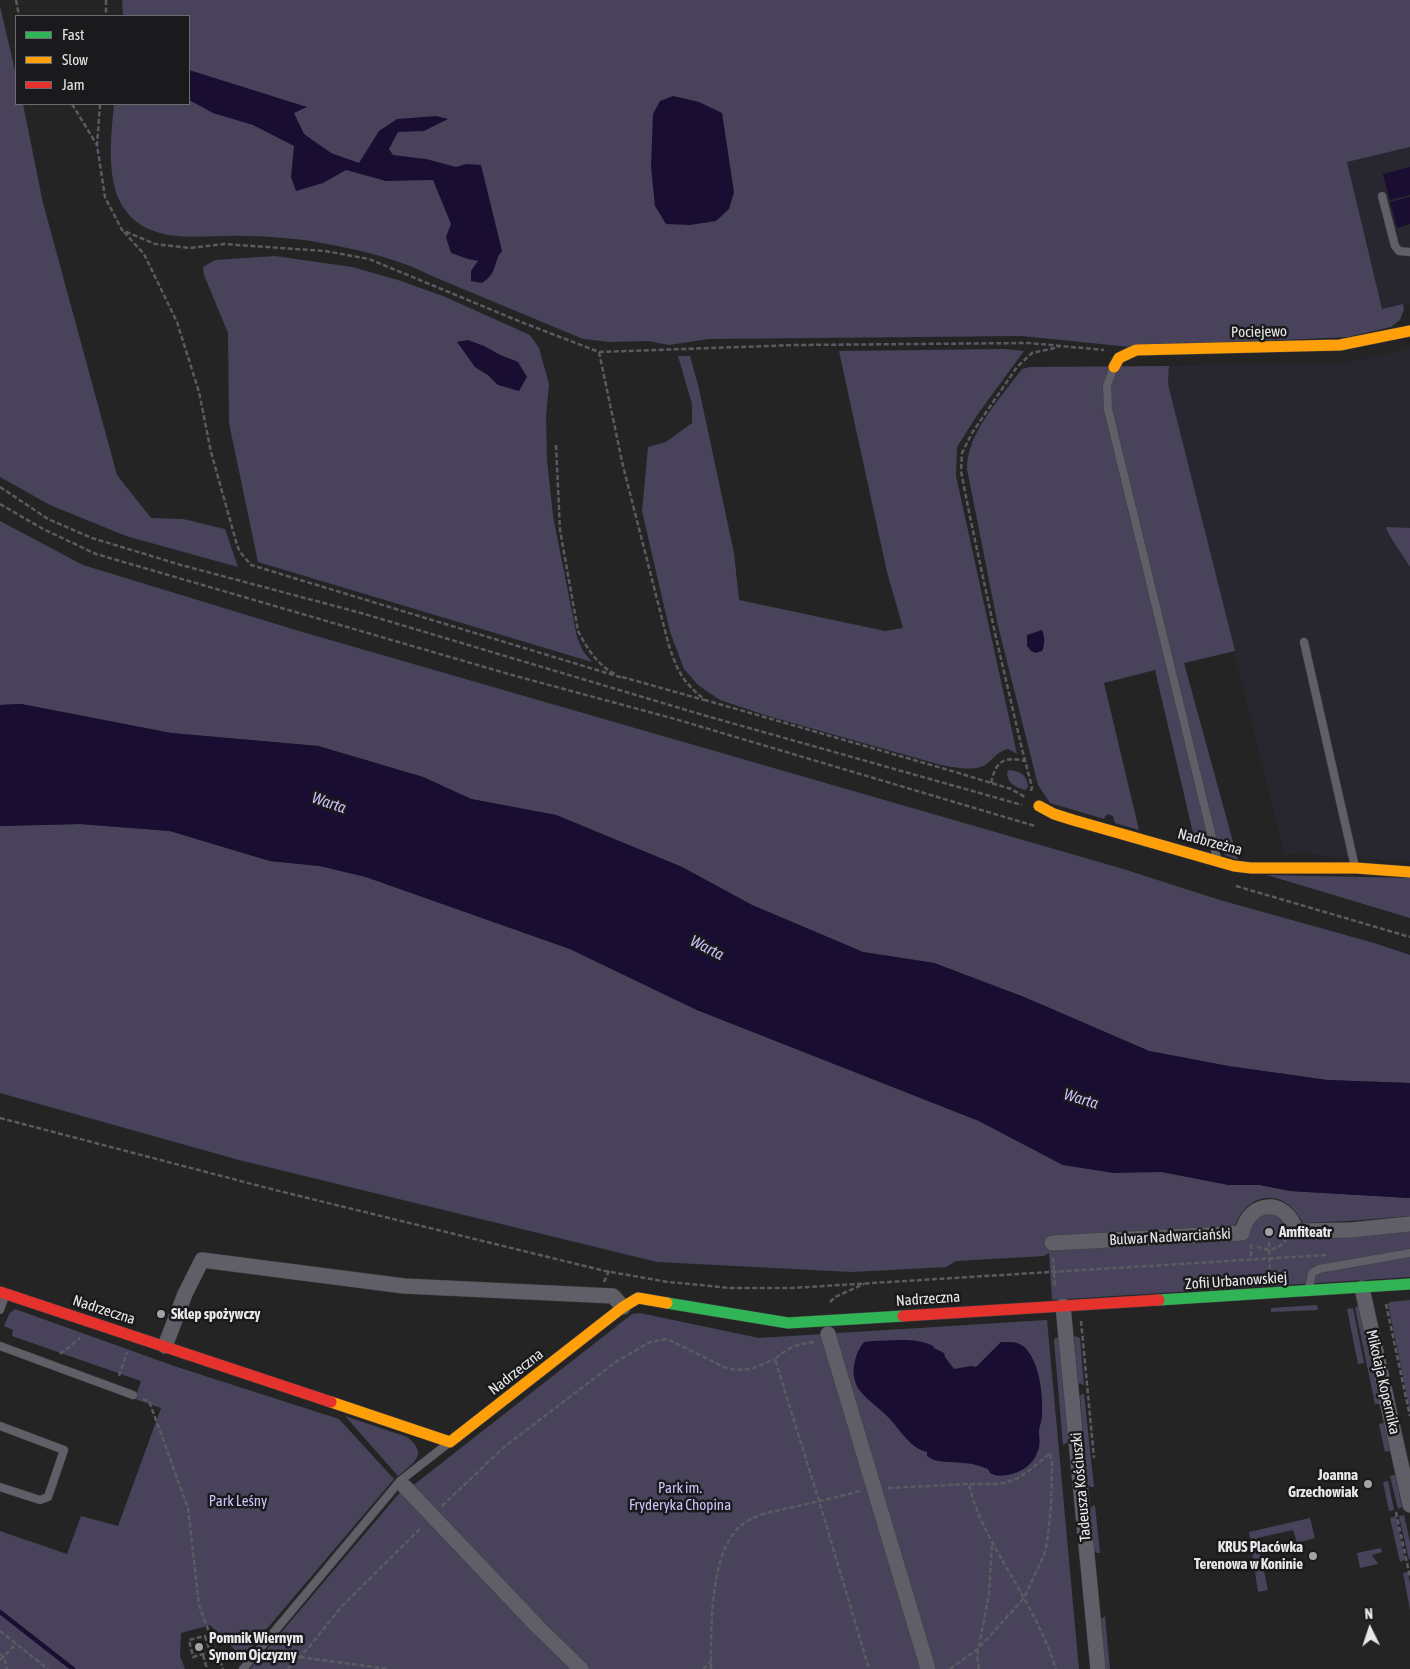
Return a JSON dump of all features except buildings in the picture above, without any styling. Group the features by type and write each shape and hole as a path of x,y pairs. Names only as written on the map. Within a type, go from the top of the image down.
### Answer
{"street":[{"name":"Pociejewo","path":"1114,367 1119,358 1136,350 1340,345 1410,331"},
{"name":"Nadbrzeżna","path":"1040,806 1054,814 1073,820 1234,866 1251,868 1356,868 1410,872"},
{"name":"Bulwar Nadwarciański","path":"1052,1243 1242,1233 1248,1217 1259,1209 1269,1207 1281,1210 1288,1215 1293,1221 1296,1231 1351,1230 1410,1224"},
{"path":"165,1346 185,1294 202,1260 404,1286 613,1296 624,1307"},
{"name":"Zofii Urbanowskiej","path":"1063,1306 1410,1284"},
{"name":"Mikołaja Kopernika","path":"1362,1288 1410,1505"},
{"name":"Nadrzeczna","path":"3,1293 450,1442 638,1298 788,1323 1063,1306"},
{"name":"Tadeusza Kościuszki","path":"1063,1306 1098,1669"},
{"path":"829,1338 928,1669"},
{"path":"405,1487 581,1669"}],"lane":[{"path":"1382,196 1395,246 1399,251 1410,252"},
{"path":"1114,367 1107,386 1108,409 1217,860"},
{"path":"1304,642 1356,868"},
{"path":"1309,1291 1312,1273 1319,1269 1410,1253"},
{"path":"0,1310 3,1293"},
{"path":"0,1346 133,1395"},
{"path":"0,1426 64,1450 48,1497 40,1500 0,1487"},
{"path":"243,1669 400,1481 450,1442"}],"path":[{"path":"16,0 19,15"},
{"path":"106,0 106,15"},
{"path":"73,105 97,145"},
{"path":"100,105 97,145 105,197 122,230 144,254 177,322 199,392 212,452 237,545 240,552 251,565 624,678 1011,789 1026,798 1032,787 995,633 970,517 961,471 962,453 972,433 1017,367 1032,354 1063,346"},
{"path":"122,230 155,244 181,248 224,244 326,251 369,259 599,352 796,345 1029,343 1105,350"},
{"path":"599,352 624,466 669,646 678,672 690,688 705,700"},
{"path":"556,445 560,530 578,630 585,644 598,661 607,670 624,678"},
{"path":"0,487 48,519 92,538 181,565 361,613 693,713 985,796 1019,805 1040,806"},
{"path":"0,504 43,529 96,554 503,672 675,719 1042,828"},
{"path":"991,783 995,768 1003,761 1015,759 1026,761"},
{"path":"1234,885 1410,937"},
{"path":"0,1118 276,1190 545,1257 605,1271 668,1282 730,1288 792,1288 1335,1254"},
{"path":"1257,1246 1263,1250 1269,1250 1280,1246 1287,1238"},
{"path":"1269,1242 1270,1275"},
{"path":"1053,1260 1055,1288"},
{"path":"1386,1300 1410,1416"},
{"path":"60,1354 82,1336"},
{"path":"288,1669 309,1647 342,1606 504,1447 617,1361 650,1342 667,1340 724,1367 736,1370 751,1369 774,1359 793,1347 806,1342 829,1338"},
{"path":"118,1376 127,1352"},
{"path":"774,1359 869,1669"},
{"path":"133,1395 149,1401 188,1508 198,1605 223,1669"},
{"path":"711,1669 711,1625 718,1570 727,1542 734,1531 744,1522 756,1517 873,1488 1006,1482 1014,1480 1050,1453 1052,1465 1051,1507 1044,1555 1024,1598 979,1648 950,1669"},
{"path":"969,1484 978,1513 992,1543 1044,1637 1056,1669"},
{"path":"979,1669 977,1656 989,1594 992,1543"},
{"path":"0,1631 48,1669"},
{"path":"206,1636 210,1652 203,1655 193,1657 189,1640 206,1636"},
{"path":"0,1660 16,1644"},
{"path":"0,1654 4,1657 7,1669"},
{"path":"203,1655 207,1669"},
{"path":"299,1656 388,1669"},
{"path":"703,1669 711,1662"}],"shaded area":[{"path":"1410,147 1410,303 1382,310 1347,162"},
{"path":"1410,348 1410,528 1386,528 1410,567 1410,862 1309,853 1285,854 1168,384 1169,366 1346,363"}],"green space":[{"path":"122,0 1410,0 1410,147 1347,162 1382,309 1403,304 1404,309 1400,320 1391,327 1348,337 1130,347 1022,336 709,339 669,345 648,341 610,342 583,339 417,269 369,253 304,240 252,236 197,237 165,234 150,230 137,222 126,211 119,200 112,174 111,145 114,105 190,105 190,15 123,15"},
{"path":"0,6 15,71 15,105 23,105 43,203 117,475 151,518 183,519 225,529 238,567 126,536 50,505 0,477"},
{"path":"275,256 352,267 398,280 443,296 530,335 539,348 549,384 546,417 547,460 553,516 577,637 583,651 592,662 258,562 229,423 228,333 204,275 203,267 215,260","holes":["458,342 484,346 518,362 498,385 488,375 475,367"]},
{"path":"1005,349 1024,351 978,414 957,447 956,476 1017,754 1008,749 997,754 985,765 975,768 941,765 768,716 720,700 698,685 684,669 670,632 642,511 648,447 666,442 692,423 692,404 678,356 690,356 699,389 734,553 739,600 885,631 903,628 887,572 839,351"},
{"path":"1169,366 1168,384 1235,651 1184,663 1238,860 1225,855 1219,846 1209,843 1196,846 1155,670 1104,683 1139,830 1115,823 1113,816 1107,814 1104,819 1050,803 1038,785 998,626 967,469 969,455 979,429 995,404 1022,369 1030,367"},
{"path":"0,521 83,565 299,631 1120,868 1220,900 1374,943 1410,955 1410,1083 1327,1080 1228,1066 1149,1051 1024,997 934,963 863,952 752,905 682,867 556,815 471,799 423,777 318,746 171,733 21,704 0,705"},
{"path":"1386,527 1410,528 1410,567 1388,533"},
{"path":"1009,770 1017,771 1025,777 1028,787 1025,790 1010,782 1007,773"},
{"path":"80,824 170,831 270,861 320,866 366,877 570,949 697,1010 979,1121 1063,1165 1162,1172 1229,1185 1260,1185 1290,1191 1410,1198 1410,1216 1303,1223 1286,1203 1277,1199 1260,1199 1245,1209 1235,1226 1237,1229 1254,1204 1300,1226 1410,1218 1410,1277 1052,1300 1049,1253 1044,1256 956,1261 946,1267 852,1272 657,1262 239,1160 0,1093 0,826"},
{"path":"1267,875 1410,878 1410,918"},
{"path":"1410,1300 1410,1411 1388,1304 1389,1302"},
{"path":"1360,1304 1380,1404 1375,1404 1355,1308"},
{"path":"1317,1305 1318,1310 1271,1312 1271,1308"},
{"path":"1353,1308 1364,1363 1358,1364 1347,1309"},
{"name":"Park Leśny","path":"15,1309 177,1367 339,1419 394,1479 248,1651 237,1652 210,1625 181,1633 180,1656 185,1669 0,1669 0,1531 67,1554 81,1516 118,1526 161,1408 135,1399 141,1381 12,1336 13,1330 4,1326 9,1314"},
{"name":"Park im. Fryderyka Chopina","path":"640,1313 759,1338 1047,1320 1079,1669 250,1669 402,1490 411,1487 632,1314"},
{"path":"1074,1336 1080,1338 1084,1385 1078,1383"},
{"path":"1060,1337 1070,1441 1063,1445 1054,1341 1055,1338"},
{"path":"1084,1394 1094,1487 1088,1485 1080,1396"},
{"path":"345,1416 407,1437 417,1448 417,1458 398,1476"},
{"path":"1384,1423 1390,1451 1385,1452 1379,1424"},
{"path":"1395,1475 1402,1507 1398,1509 1390,1476"},
{"path":"1388,1481 1394,1510 1389,1511 1383,1482"},
{"path":"1095,1506 1100,1553 1094,1550 1090,1509"},
{"path":"1404,1515 1410,1542 1409,1560 1399,1516"},
{"path":"1396,1516 1405,1560 1400,1562 1390,1518"},
{"path":"1310,1518 1315,1538 1297,1543 1293,1530 1257,1538 1268,1590 1258,1592 1249,1532"},
{"path":"1381,1548 1382,1552 1372,1555 1378,1564 1360,1568 1357,1553"},
{"path":"1408,1572 1410,1583 1410,1610 1403,1573"},
{"path":"1105,1616 1110,1669 1105,1669 1101,1619"}],"water":[{"path":"190,70 307,107 294,113 304,134 331,153 359,163 379,131 397,119 436,116 448,119 424,131 398,132 389,149 393,155 426,159 456,167 466,164 481,165 502,251 491,275 482,283 471,281 471,271 478,261 451,253 446,237 451,224 433,180 386,181 346,170 323,183 296,191 291,177 294,146 253,125 213,113 190,101"},
{"path":"673,96 699,102 722,113 734,192 729,209 716,221 690,225 666,224 655,206 651,167 653,114 660,101"},
{"path":"1410,167 1410,195 1390,200 1383,174"},
{"path":"1410,197 1410,224 1397,228 1390,202"},
{"path":"468,340 518,362 527,377 519,391 498,385 488,375 475,367 457,342"},
{"path":"1042,630 1044,646 1042,651 1036,653 1027,646 1027,635"},
{"name":"Warta","path":"21,704 171,733 318,746 423,777 471,799 556,815 682,867 752,905 863,952 934,963 1024,997 1149,1051 1228,1066 1327,1080 1410,1083 1410,1198 1290,1191 1260,1185 1229,1185 1162,1172 1113,1173 1063,1165 979,1121 697,1010 570,949 366,877 320,866 270,861 170,831 80,824 0,826 0,705"},
{"path":"903,1340 926,1343 944,1353 954,1369 976,1367 1001,1342 1021,1344 1029,1352 1037,1369 1042,1398 1042,1417 1039,1430 1040,1442 1033,1460 1020,1471 1001,1476 990,1473 988,1469 975,1465 931,1459 927,1456 927,1452 911,1443 883,1412 864,1396 857,1386 854,1367 857,1354 864,1342"}],"waterway":[{"path":"0,1612 73,1669"}],"traffic: fast":[{"path":"1159,1300 1410,1284"},
{"path":"667,1303 788,1323 903,1316"}],"traffic: slow":[{"path":"1114,367 1119,358 1136,350 1340,345 1410,331"},
{"path":"1039,806 1054,814 1073,820 1234,866 1251,868 1356,868 1410,872"},
{"path":"331,1402 450,1442 623,1307 638,1298 667,1303"}],"traffic: jam":[{"path":"0,1292 331,1402"},
{"path":"903,1316 1159,1300"}],"place":[{"name":"Amfiteatr","path":"1269,1232"},
{"name":"Sklep spożywczy","path":"161,1314"},
{"name":"Joanna Grzechowiak","path":"1368,1484"},
{"name":"KRUS Placówka Terenowa w Koninie","path":"1313,1556"},
{"name":"Pomnik Wiernym Synom Ojczyzny","path":"199,1647"}]}
